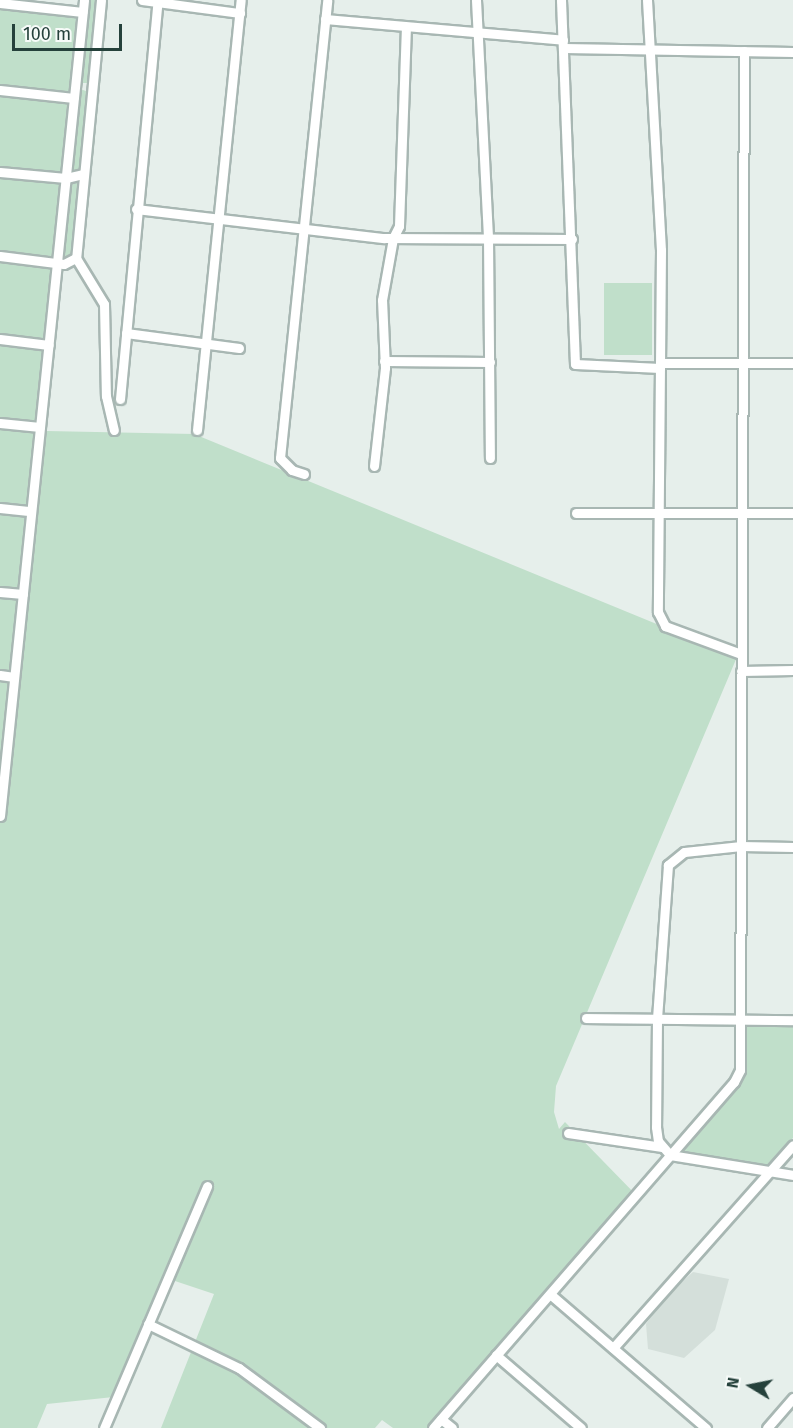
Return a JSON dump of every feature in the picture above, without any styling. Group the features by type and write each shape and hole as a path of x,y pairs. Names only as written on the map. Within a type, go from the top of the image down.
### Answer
{"street":[{"path":"0,816 84,0"},
{"path":"101,0 76,258 78,267 104,303 106,396 114,430"},
{"path":"142,0 158,0 240,13"},
{"path":"120,399 136,209 158,0"},
{"path":"197,430 241,0"},
{"path":"304,474 291,470 280,458 327,0"},
{"path":"476,0 488,239 490,458"},
{"path":"561,0 575,364 660,366 793,363"},
{"path":"647,0 661,250 660,620 665,626 741,654"},
{"path":"0,3 83,12"},
{"path":"325,19 477,33 563,44 650,49 793,52"},
{"path":"374,466 384,361 382,300 393,238 399,226 406,28"},
{"path":"433,1428 738,1077 742,1019 744,51"},
{"path":"0,90 74,98"},
{"path":"0,171 66,178 83,174"},
{"path":"136,209 393,238 572,240"},
{"path":"0,256 69,263 76,258"},
{"path":"126,333 239,348"},
{"path":"0,339 49,345"},
{"path":"384,361 490,362"},
{"path":"0,423 40,427"},
{"path":"0,508 32,511"},
{"path":"576,513 793,513"},
{"path":"0,592 23,594"},
{"path":"741,671 793,670"},
{"path":"0,675 14,677"},
{"path":"793,847 741,846 684,852 668,865 657,1019 656,1127 662,1147 670,1155 793,1174"},
{"path":"586,1018 793,1020"},
{"path":"568,1133 662,1147"},
{"path":"613,1348 793,1145"},
{"path":"104,1428 207,1186"},
{"path":"550,1294 705,1428"},
{"path":"148,1324 239,1368 320,1428"},
{"path":"496,1355 581,1428"},
{"path":"767,1428 793,1398"},
{"path":"441,1419 452,1428"}],"shaded area":[{"path":"693,1272 729,1279 715,1330 684,1358 648,1349 646,1324 665,1297"}],"green space":[{"path":"0,0 86,7 87,0 99,0 89,83 81,83 80,89 89,92 72,259 61,258 0,806"},
{"path":"604,283 652,283 652,355 604,355"},
{"path":"47,431 194,434 737,657 556,1086 554,1112 559,1129 565,1122 640,1199 437,1428 393,1428 382,1420 375,1428 161,1428 214,1294 172,1280 123,1396 47,1404 37,1428 0,1428 0,817 42,435"},
{"path":"793,1024 793,1138 765,1167 679,1152 744,1064 745,1025"}]}
